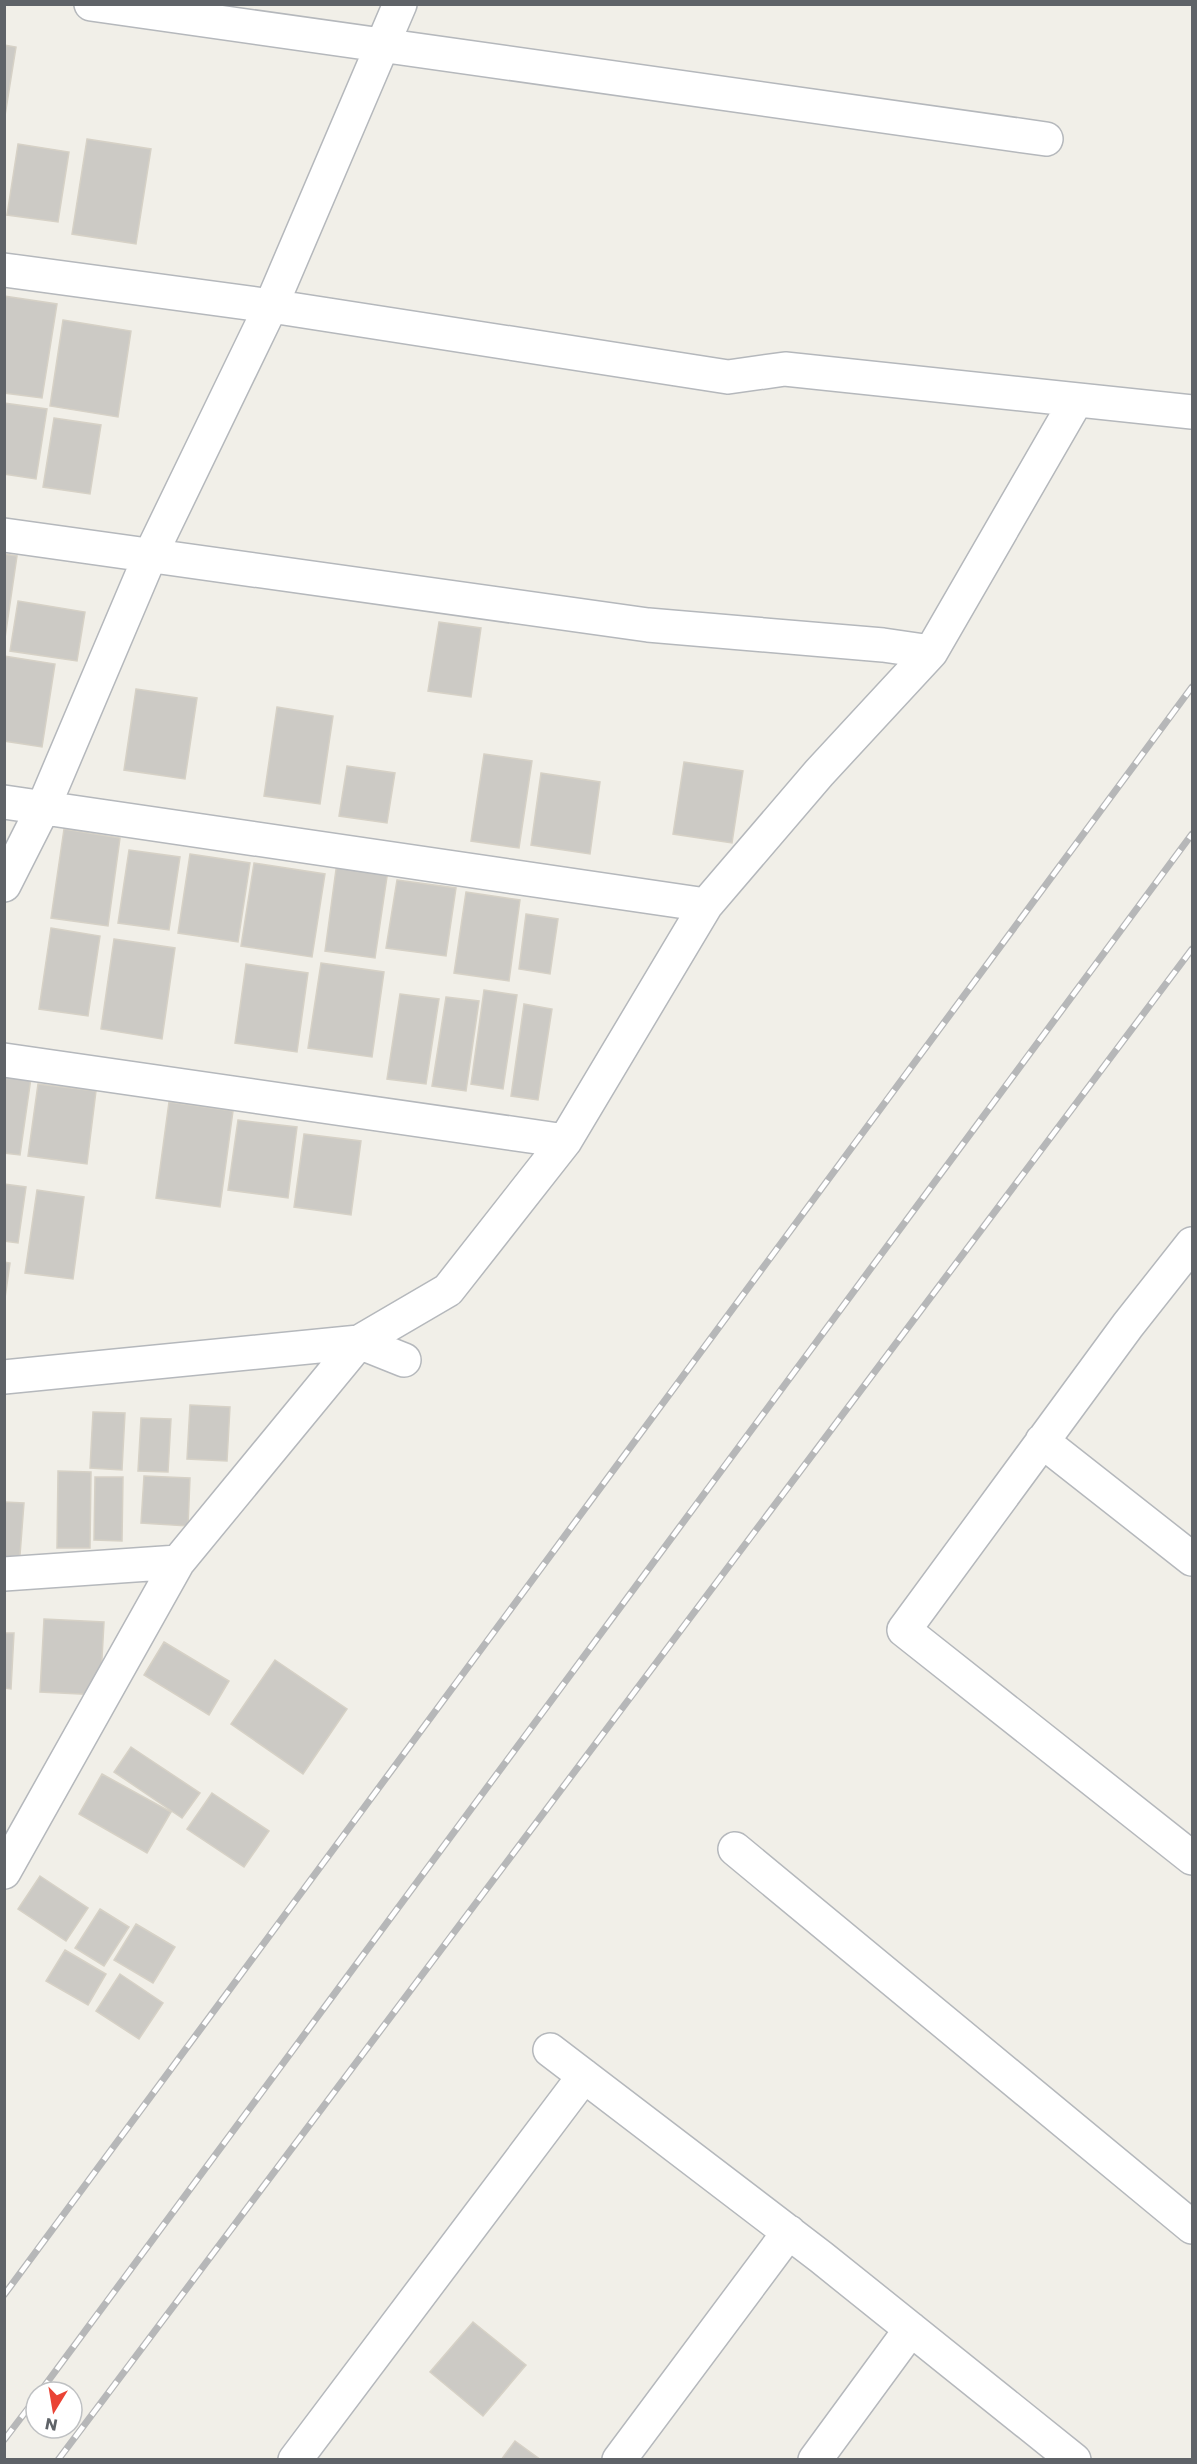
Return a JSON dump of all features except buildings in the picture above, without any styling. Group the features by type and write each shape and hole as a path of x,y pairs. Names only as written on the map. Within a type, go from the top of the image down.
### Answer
{"street":[{"path":"91,4 1046,139"},
{"path":"4,885 43,808 150,556 270,306 400,4"},
{"path":"4,270 270,306 728,377 785,369 1192,412"},
{"path":"4,1872 178,1562 358,1342 448,1290 565,1141 706,905 819,773 931,652 1076,401"},
{"path":"4,535 648,625 883,645 931,652"},
{"path":"4,802 706,905"},
{"path":"4,1060 565,1141"},
{"path":"1192,1244 1128,1325 904,1630 1192,1858"},
{"path":"4,1377 358,1342 404,1360"},
{"path":"1042,1441 1192,1559"},
{"path":"4,1574 178,1562"},
{"path":"735,1849 1192,2227"},
{"path":"550,2050 789,2232 1074,2460"},
{"path":"295,2460 584,2076"},
{"path":"619,2460 789,2232"},
{"path":"815,2460 911,2329"}],"railway":[{"path":"4,2295 1192,687"},
{"path":"49,2380 1192,834"},
{"path":"58,2460 1192,949"},
{"path":"4,2440 24,2414"}]}
